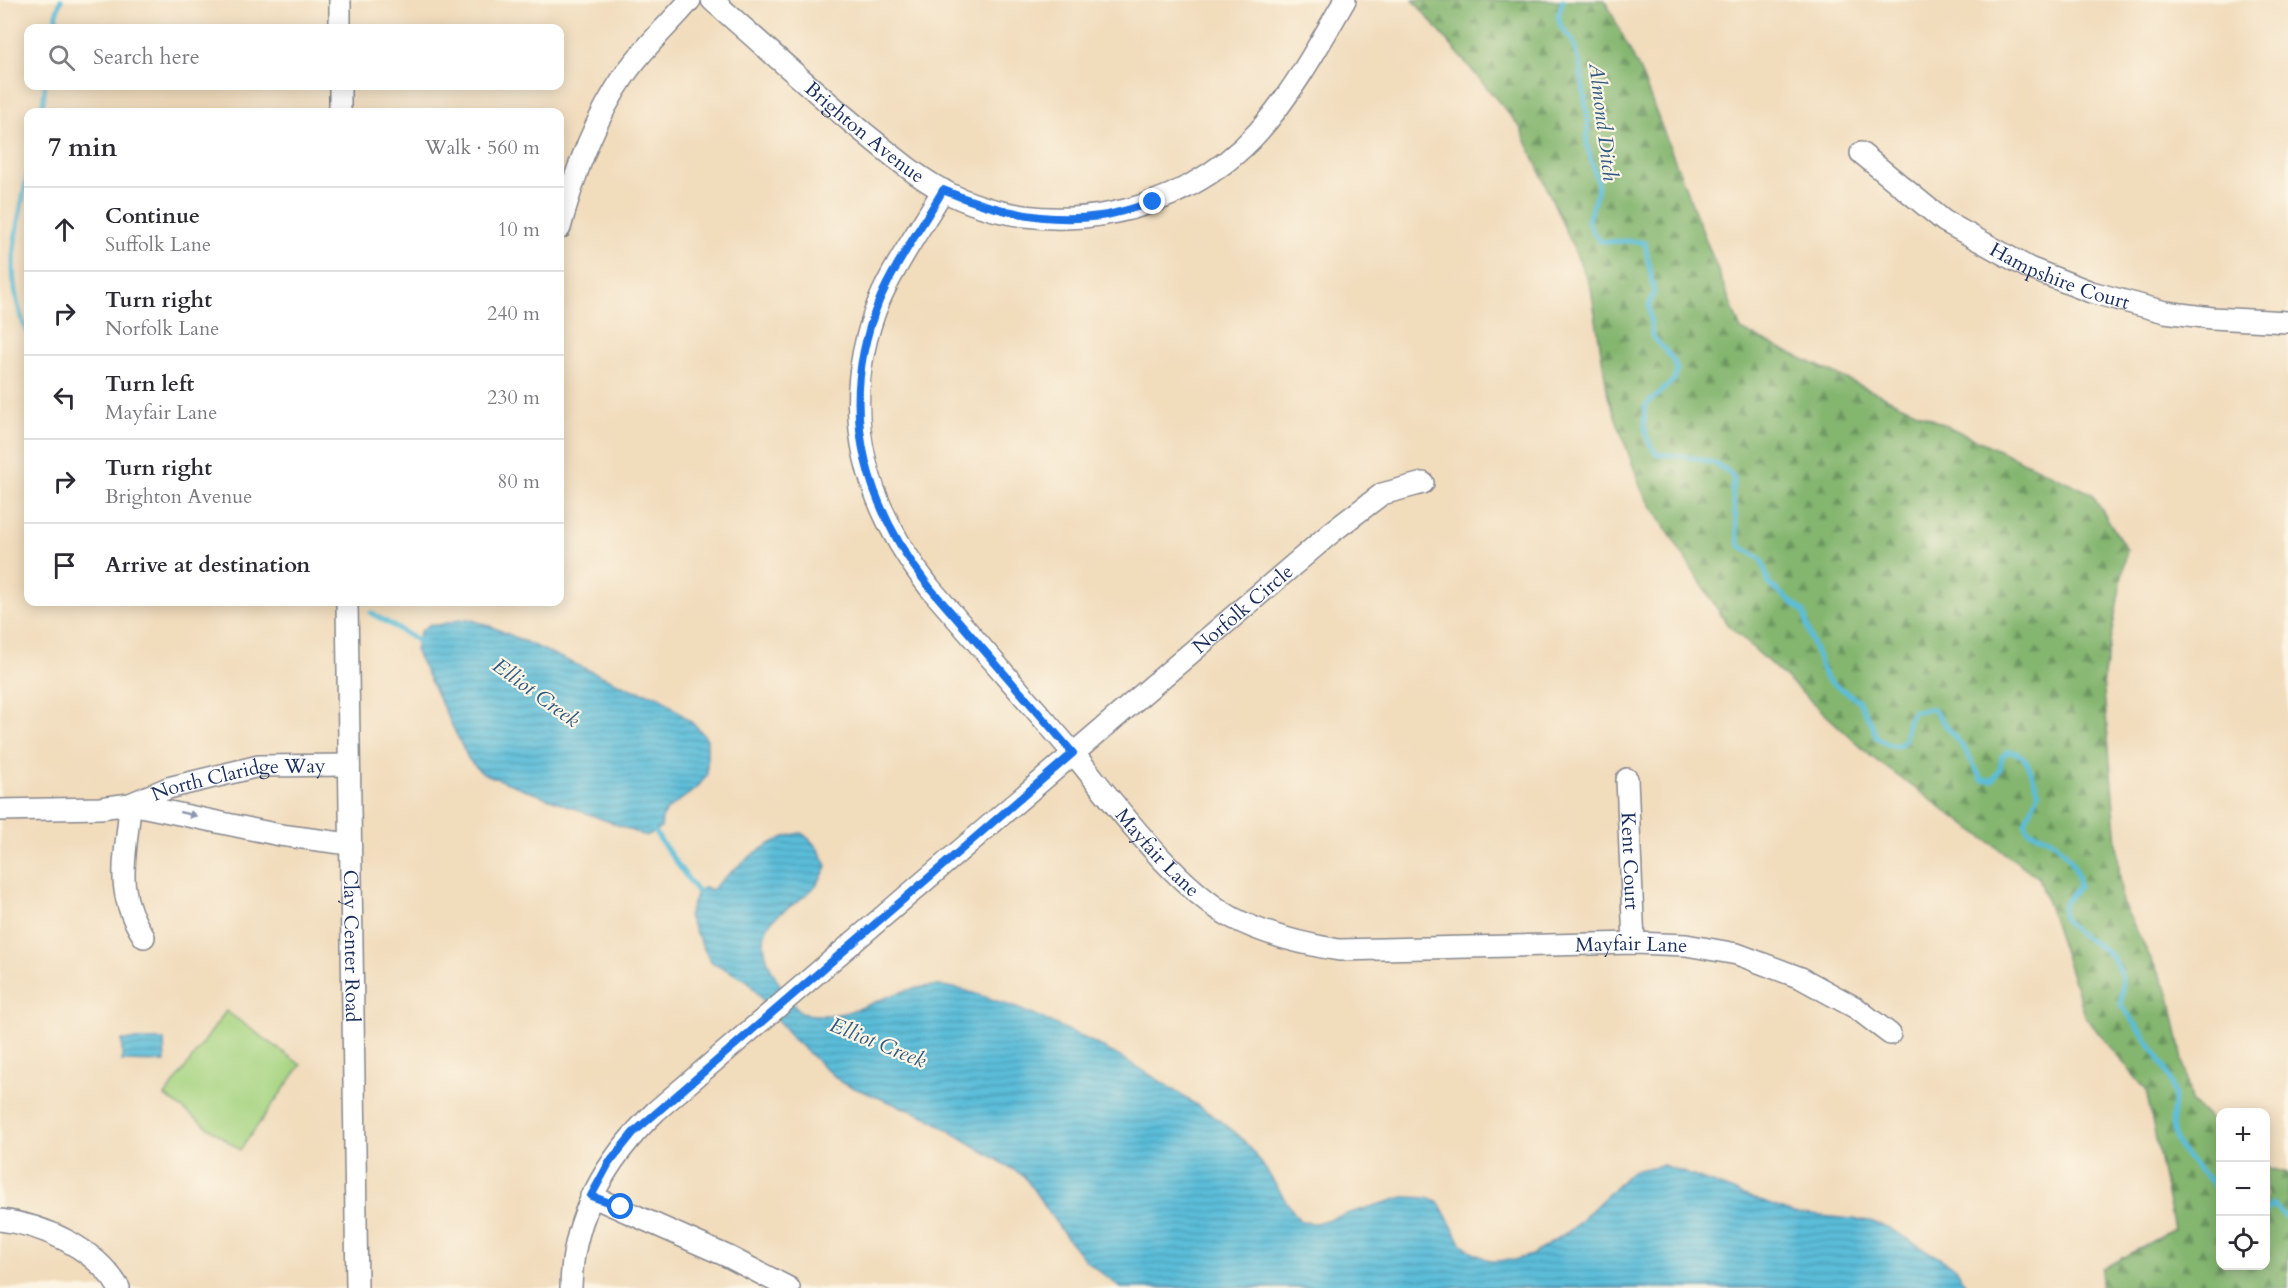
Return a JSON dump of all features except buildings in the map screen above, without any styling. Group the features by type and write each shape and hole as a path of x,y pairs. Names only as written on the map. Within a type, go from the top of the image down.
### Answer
{"street":[{"path":"340,0 340,24"},
{"path":"564,214 578,166 600,118 626,73 650,42 690,0"},
{"name":"Brighton Avenue","path":"712,0 910,170 943,190 998,210 1034,217 1070,218 1101,216 1153,202 1191,185 1230,159 1257,133 1283,100 1345,0"},
{"path":"340,90 340,108"},
{"name":"Hampshire Court","path":"1860,153 1944,221 2029,268 2091,292 2165,312 2212,318 2288,322"},
{"name":"Mayfair Lane","path":"943,190 880,299 860,363 860,430 869,480 885,520 911,563 1142,834 1200,894 1230,916 1266,932 1305,945 1339,950 1634,943 1686,945 1737,954 1801,978 1856,1008 1890,1034"},
{"name":"Norfolk Circle","path":"571,1288 579,1230 591,1196 609,1163 633,1133 1073,753 1372,501 1382,494 1423,483"},
{"name":"Clay Center Road","path":"347,606 357,1288"},
{"name":"North Claridge Way","path":"0,810 69,810 130,804 168,788 259,766 349,765"},
{"name":"Kent Court","path":"1627,779 1634,943"},
{"path":"130,804 123,892 134,922 144,937"},
{"name":"North Claridge Way","path":"130,804 280,836 349,844"},
{"path":"591,1196 729,1257 789,1288"},
{"path":"0,1220 37,1228 75,1245 104,1269 119,1288"}],"green space":[{"path":"1413,0 1605,0 1640,71 1741,330 2091,493 2127,550 2103,680 2122,902 2170,996 2191,1101 2216,1125 2216,1270 2270,1270 2270,1168 2288,1173 2288,1288 2100,1288 2102,1269 2174,1229 2146,1090 2086,1018 2039,878 1873,758 1727,624 1642,491 1608,396 1591,288 1520,127"},
{"path":"226,1011 301,1065 240,1150 165,1096"}],"water":[{"path":"459,620 472,620 492,627 631,689 660,697 697,727 707,739 707,775 697,788 667,810 662,818 661,828 646,836 482,773 469,760 415,650 420,632 430,624 438,625"},
{"path":"801,833 817,847 827,866 812,890 776,917 767,927 764,939 765,952 770,966 801,1013 839,1014 900,992 936,986 951,987 973,993 1045,1019 1116,1054 1229,1128 1259,1159 1301,1222 1316,1223 1404,1197 1429,1198 1439,1203 1461,1243 1475,1254 1491,1261 1514,1260 1532,1255 1572,1229 1632,1171 1663,1165 1793,1213 1870,1221 1887,1227 1956,1268 1967,1288 1121,1288 1086,1261 1061,1230 1024,1176 927,1117 842,1083 792,1038 748,981 710,961 688,917 697,892 705,887 711,890 741,863 764,847"},
{"path":"122,1040 164,1040 165,1062 122,1061"}],"waterway":[{"name":"Elliot Creek","path":"56,24 56,14 61,0"},
{"name":"Almond Ditch","path":"1563,0 1558,16 1561,27 1572,39 1579,59 1588,121 1587,145 1598,183 1588,220 1592,231 1600,241 1645,243 1654,292 1649,306 1652,336 1673,359 1677,369 1674,380 1645,406 1644,420 1649,443 1656,454 1709,462 1727,471 1734,478 1732,490 1739,545 1762,560 1769,584 1804,612 1810,637 1826,679 1858,700 1872,724 1876,737 1887,744 1898,746 1905,740 1908,720 1914,711 1933,709 1966,751 1982,780 1993,780 2000,769 2002,756 2009,751 2017,753 2026,761 2039,793 2025,822 2028,831 2048,838 2063,850 2074,867 2077,877 2079,887 2067,900 2063,911 2065,921 2106,951 2118,966 2122,982 2121,1005 2153,1049 2172,1087 2174,1096 2172,1124 2176,1141 2185,1156 2216,1187"},
{"name":"Elliot Creek","path":"42,108 45,90"},
{"path":"24,190 16,233 13,270 15,290 24,323"},
{"name":"Elliot Creek","path":"371,613 424,644"},
{"name":"Elliot Creek","path":"651,827 701,897"},
{"name":"Almond Ditch","path":"2270,1206 2272,1204 2288,1219"}],"route":[{"path":"621,1207 591,1196 609,1163 633,1133 1073,753 930,588 911,563 885,520 869,480 864,455 860,430 859,389 860,363 880,299 943,190 998,210 1034,217 1101,216 1153,202"}]}
